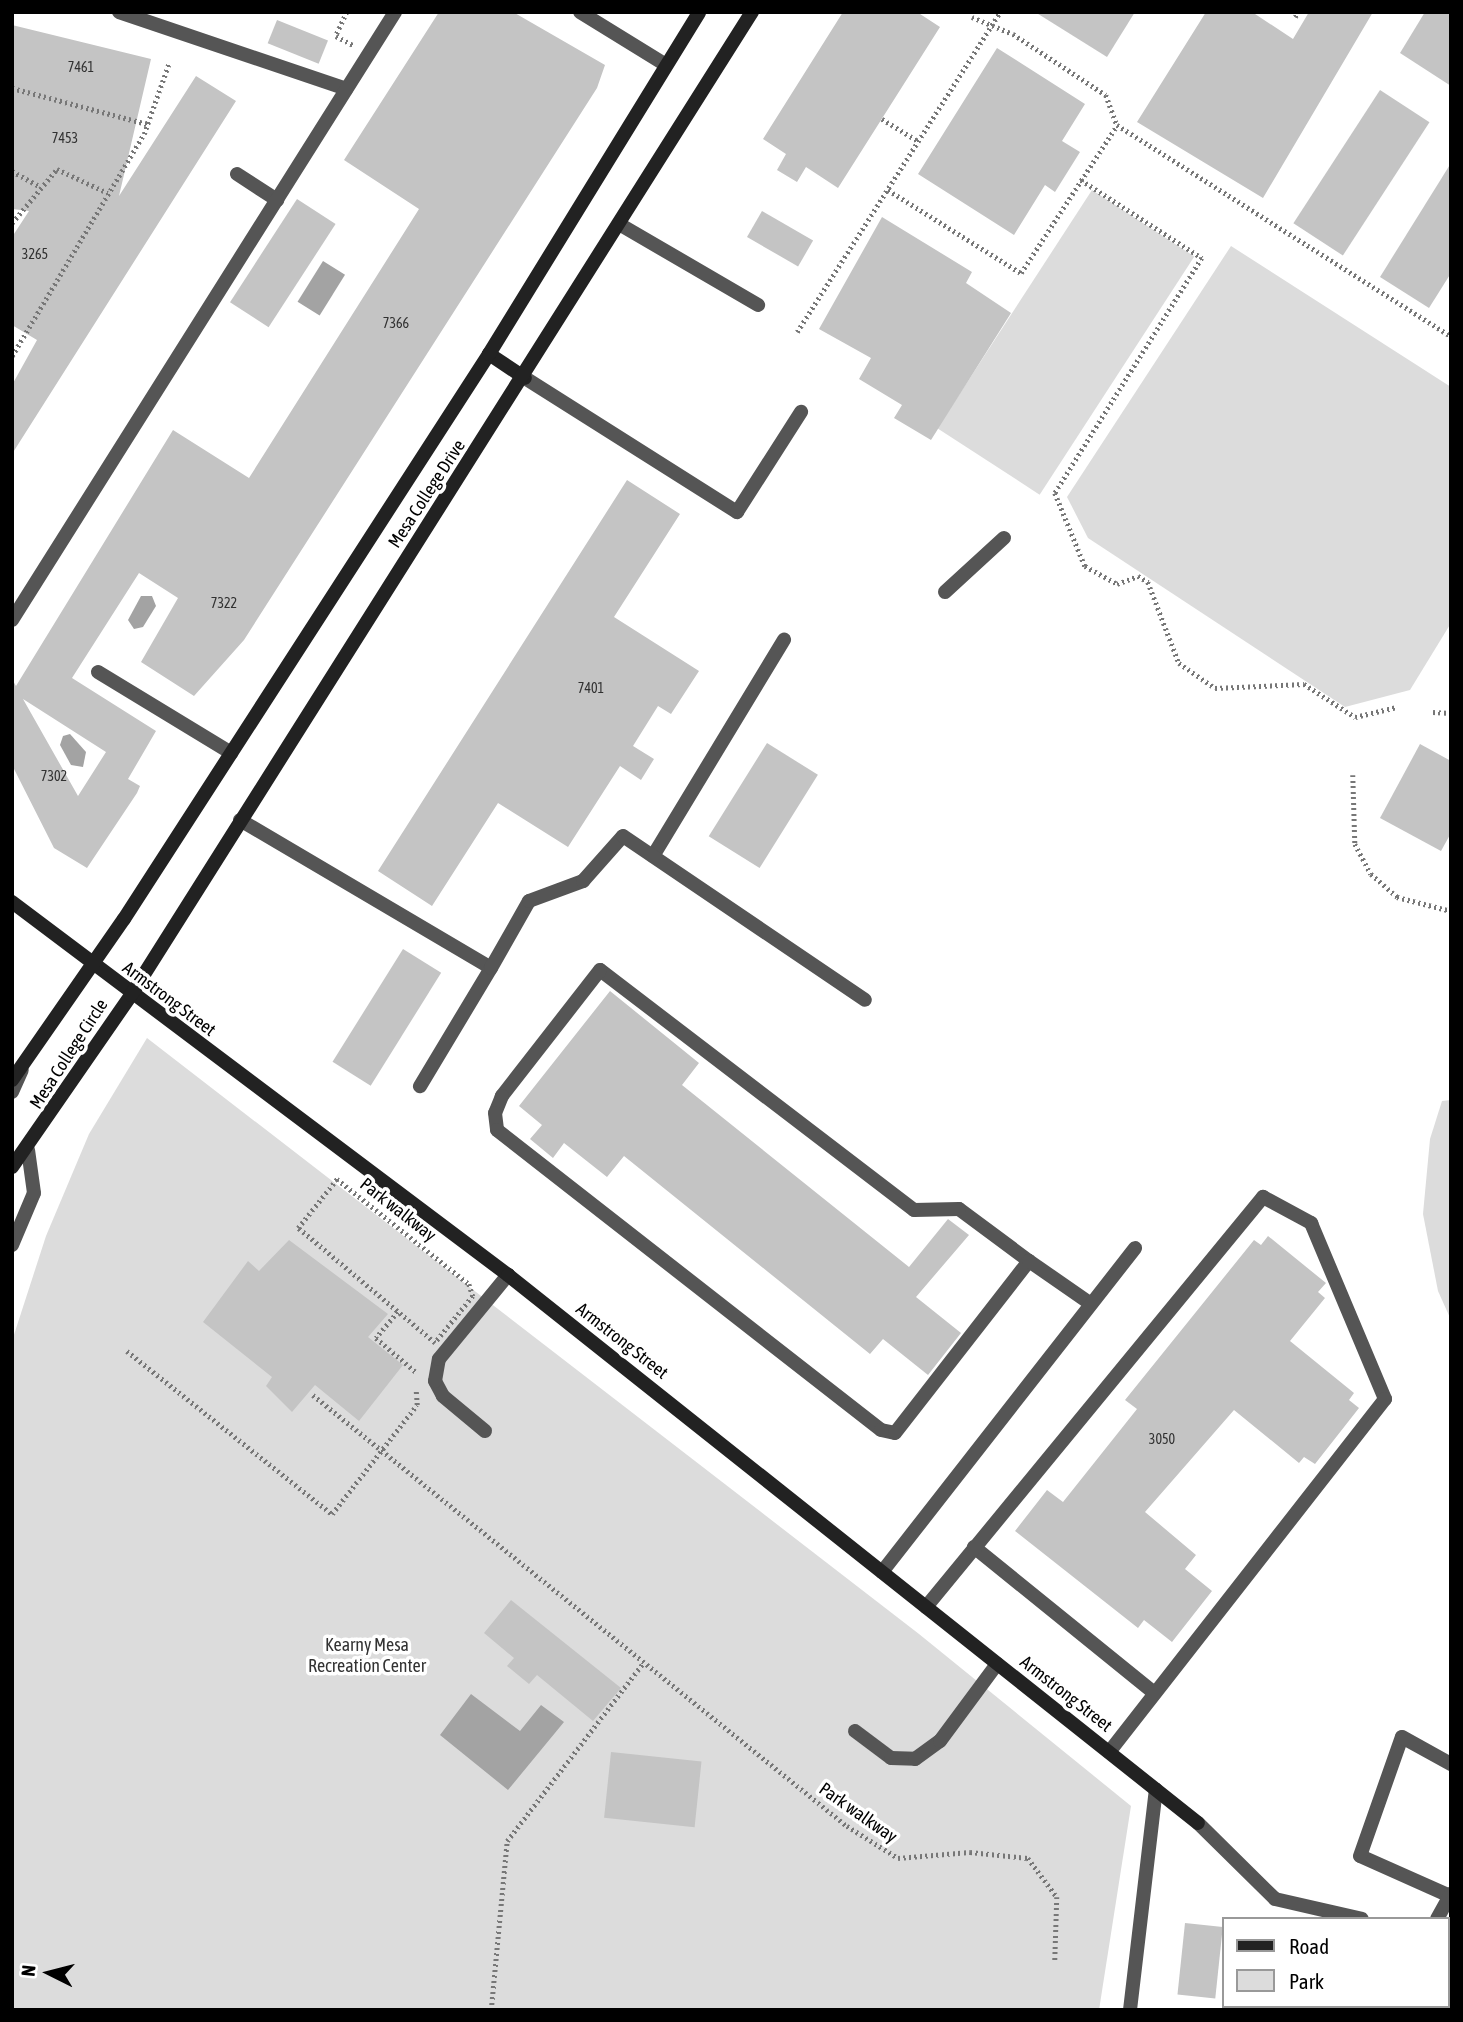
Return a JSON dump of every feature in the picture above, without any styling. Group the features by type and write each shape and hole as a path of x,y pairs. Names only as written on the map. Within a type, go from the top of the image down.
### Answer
{"street":[{"name":"Mesa College Drive","path":"90,964 231,753 489,354 699,12"},
{"name":"Mesa College Drive","path":"131,995 240,820 525,378 752,12"},
{"path":"489,354 525,378"},
{"name":"Armstrong Street","path":"12,902 131,995 508,1275 1198,1823"},
{"name":"Mesa College Circle","path":"17,1074 90,964"},
{"name":"Mesa College Circle","path":"12,1167 28,1150 131,995"}],"lane":[{"path":"119,12 346,89"},
{"path":"12,620 395,12"},
{"path":"580,12 666,65"},
{"path":"237,174 277,200"},
{"path":"619,224 758,305"},
{"path":"525,378 737,512 801,412"},
{"path":"945,592 1004,538"},
{"path":"653,856 784,639"},
{"path":"98,672 231,753"},
{"path":"240,820 491,968"},
{"path":"420,1086 529,901 583,881 623,835 865,1000"},
{"path":"1030,1261 895,1433 881,1430 497,1130 495,1114 502,1096 600,970 914,1210 959,1209 1091,1304"},
{"path":"12,1092 17,1074"},
{"path":"12,1245 34,1193 28,1150"},
{"path":"926,1607 1263,1197 1311,1223 1385,1399 1109,1752"},
{"path":"882,1572 1135,1248"},
{"path":"485,1431 443,1396 435,1381 439,1359 508,1275"},
{"path":"974,1547 1154,1693"},
{"path":"855,1731 891,1758 915,1759 940,1741 997,1664"},
{"path":"1438,1917 1450,1895 1360,1856 1402,1737 1451,1764"},
{"path":"1130,2010 1156,1790"},
{"path":"1198,1823 1275,1899 1354,1917"}],"path":[{"path":"347,12 336,36 369,53"},
{"path":"797,332 1000,12"},
{"path":"972,17 990,29 1013,34 1106,95 1117,125 1451,336"},
{"path":"12,356 147,124 169,63"},
{"path":"12,88 147,124"},
{"path":"882,119 918,141"},
{"path":"888,190 1021,273 1117,125"},
{"path":"12,223 39,186 57,169 108,193"},
{"path":"12,171 39,186"},
{"path":"1082,180 1202,258 1055,493 1085,566 1117,584 1138,576 1148,582 1179,663 1215,688 1304,684 1355,717 1397,707"},
{"path":"1433,712 1451,713"},
{"path":"1353,775 1355,844 1371,874 1397,897 1451,911"},
{"name":"Park walkway","path":"428,1354 473,1296 469,1284 337,1179 298,1228 435,1343"},
{"path":"398,1312 376,1338 415,1374"},
{"path":"127,1351 332,1514 417,1405 415,1374 422,1364"},
{"name":"Park walkway","path":"313,1395 847,1826 898,1858 970,1852 1028,1858 1057,1896 1055,1961"},
{"path":"491,2010 507,1841 644,1662"}],"green space":[{"path":"1092,190 1194,256 1040,495 937,428"},
{"path":"1231,246 1451,387 1451,623 1410,690 1345,707 1088,538 1067,497"},
{"name":"Kearny Mesa Recreation Center","path":"147,1038 919,1634 1131,1806 1099,2010 12,2010 12,1341 46,1236 89,1134"},
{"path":"1451,1100 1451,1320 1438,1291 1423,1214 1430,1139 1442,1101"}],"shaded area":[{"path":"323,261 345,275 320,315 298,302"},
{"path":"141,596 152,596 156,606 143,627 134,629 128,620"},
{"path":"70,734 86,752 83,767 71,765 60,745 63,736"},
{"path":"471,1694 520,1731 541,1705 564,1722 508,1790 440,1735"}],"building":[{"path":"439,12 513,12 605,65 597,88 244,640 194,696 141,662 178,598 139,573 72,678 156,731 128,779 140,786 137,793 87,868 54,848 12,765 12,679 16,686 173,430 249,478 419,209 344,160","holes":["23,699 106,752 78,796"]},
{"path":"843,12 917,12 940,27 838,188 806,167 797,182 777,170 786,154 763,139"},
{"path":"1035,12 1135,12 1107,57"},
{"path":"1206,12 1252,12 1293,39 1309,12 1373,12 1263,198 1137,122"},
{"path":"1425,12 1451,12 1451,86 1400,53"},
{"path":"277,20 328,41 319,64 268,43"},
{"path":"12,25 151,59 119,196 196,76 236,101 12,454 12,385 37,340 12,325 12,237 29,211 12,209"},
{"path":"997,48 1085,104 1062,141 1080,152 1055,192 1045,185 1014,235 918,174"},
{"path":"1380,90 1429,122 1343,255 1293,223"},
{"path":"1451,163 1451,273 1429,308 1380,277"},
{"path":"297,199 336,224 269,327 230,302"},
{"path":"762,211 813,240 798,266 747,237"},
{"path":"882,217 972,272 966,283 1011,313 931,440 894,418 902,405 859,379 871,358 819,329"},
{"path":"627,480 680,514 614,617 699,671 671,714 658,706 633,746 654,759 641,780 620,766 568,847 498,803 432,906 378,871"},
{"path":"767,743 818,775 760,868 709,836"},
{"path":"1420,744 1451,761 1451,833 1441,851 1380,818"},
{"path":"403,949 441,973 371,1086 333,1062"},
{"path":"610,991 699,1063 682,1085 909,1267 948,1219 969,1235 916,1297 961,1333 928,1375 883,1339 870,1354 624,1156 607,1177 564,1143 553,1158 530,1139 542,1125 519,1106"},
{"path":"1268,1236 1326,1283 1318,1292 1325,1298 1290,1341 1354,1393 1349,1400 1359,1408 1315,1464 1304,1457 1299,1463 1234,1410 1145,1512 1196,1555 1185,1569 1212,1591 1172,1642 1144,1620 1138,1628 1015,1531 1047,1490 1063,1502 1137,1409 1125,1400 1254,1240 1261,1245"},
{"path":"289,1240 388,1314 368,1337 403,1365 359,1421 315,1385 292,1412 266,1386 272,1377 203,1322 248,1261 259,1271"},
{"path":"511,1600 621,1688 593,1721 537,1675 529,1684 507,1666 514,1658 484,1633"},
{"path":"611,1752 702,1762 695,1827 604,1818"},
{"path":"1185,1923 1222,1927 1215,1999 1177,1995"}]}
